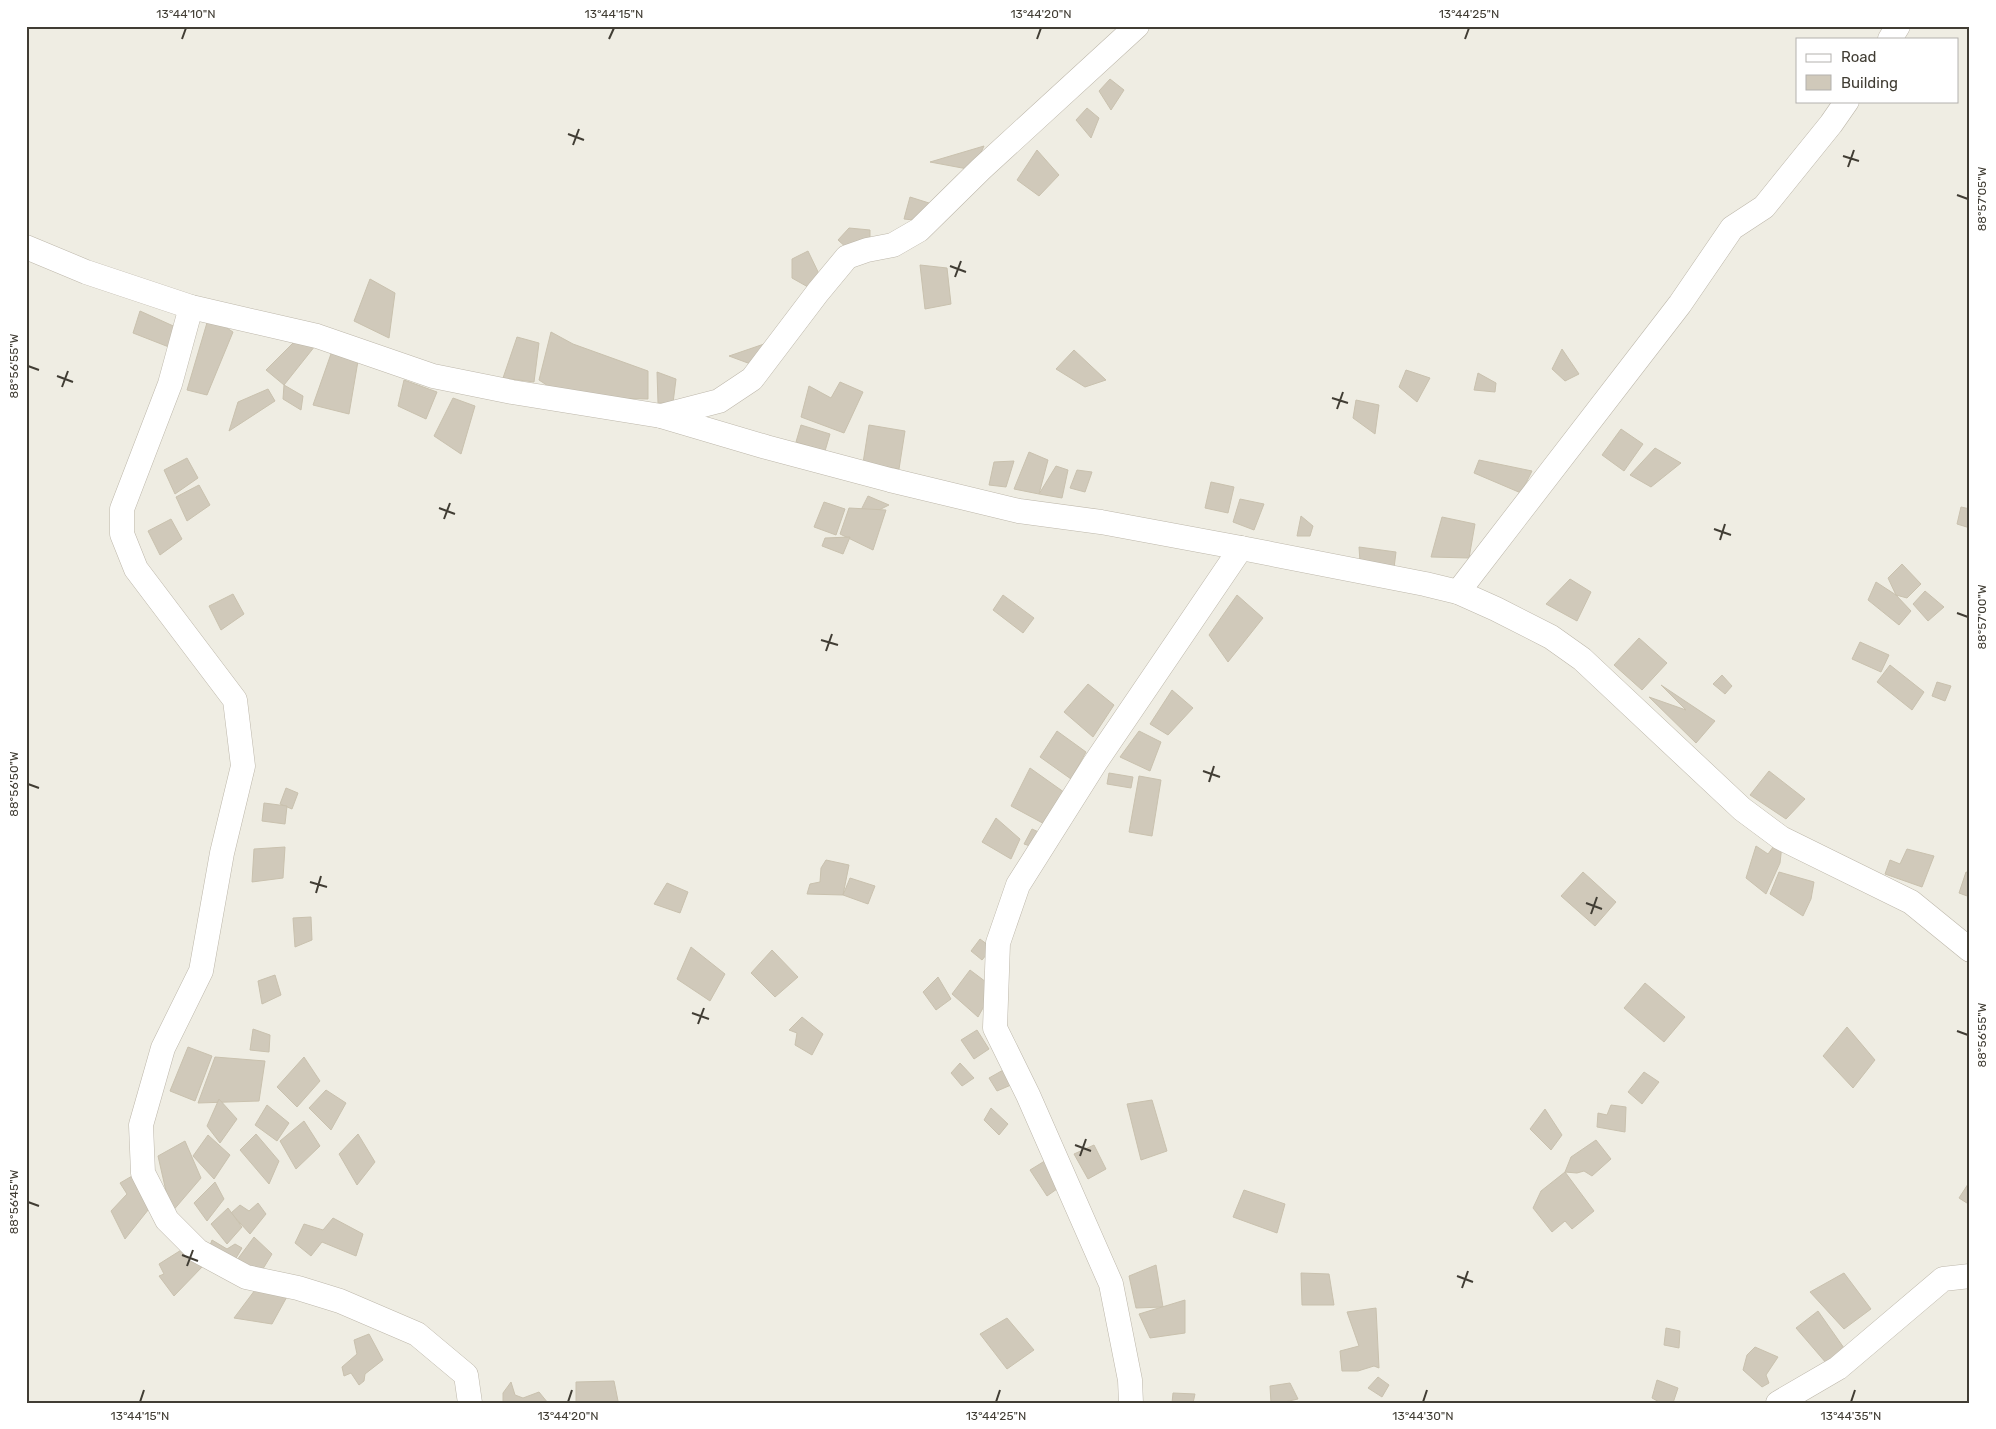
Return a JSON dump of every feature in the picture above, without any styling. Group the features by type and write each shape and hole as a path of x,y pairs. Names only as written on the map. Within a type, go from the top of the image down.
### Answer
{"street":[{"path":"661,416 719,401 752,379 847,257 868,250 894,245 918,230 981,169 1137,26"},
{"path":"1891,38 1898,26"},
{"path":"1458,592 1680,304 1732,228 1764,207 1831,124 1846,102"},
{"path":"26,247 86,272 191,307 317,336 433,376 512,392 661,416 766,447 1018,510 1101,522 1241,548 1458,592 1496,608 1552,637 1582,659 1742,809 1774,833 1911,902 1970,950"},
{"path":"191,307 170,384 122,509 122,534 136,568 235,700 243,766 222,852 202,971 163,1048 141,1125 144,1173 167,1220 198,1251 246,1277 298,1288 340,1301 417,1334 466,1376 470,1403"},
{"path":"1131,1403 1130,1380 1111,1284 1028,1095 995,1028 998,943 1018,885 1095,763 1241,548"},
{"path":"1778,1403 1838,1368 1943,1280 1970,1276"}],"building":[{"path":"1110,79 1124,90 1111,110 1099,91"},
{"path":"1087,108 1099,118 1091,138 1076,120"},
{"path":"984,146 973,170 930,162"},
{"path":"1037,150 1059,175 1039,196 1017,180"},
{"path":"910,197 929,203 923,221 904,219"},
{"path":"849,228 870,230 870,246 848,249 838,240"},
{"path":"808,251 821,278 808,287 792,278 792,259"},
{"path":"920,265 947,268 951,304 925,309"},
{"path":"370,279 395,293 389,338 354,321"},
{"path":"140,311 180,329 174,349 133,333"},
{"path":"209,316 233,332 207,395 187,390"},
{"path":"551,332 573,344 648,371 648,399 565,397 539,380"},
{"path":"299,337 319,341 284,385 266,370"},
{"path":"517,337 539,343 534,382 503,378"},
{"path":"767,343 756,366 729,356"},
{"path":"1562,349 1579,374 1565,381 1552,369"},
{"path":"1074,350 1106,380 1085,387 1056,369"},
{"path":"332,351 358,361 349,414 313,405"},
{"path":"1406,370 1430,378 1417,402 1399,387"},
{"path":"657,372 676,379 673,403 658,403"},
{"path":"1478,373 1496,383 1495,392 1474,390"},
{"path":"404,380 437,392 426,419 398,406"},
{"path":"840,382 863,392 844,433 801,417 809,386 831,398"},
{"path":"284,385 303,396 301,410 283,399"},
{"path":"268,389 275,401 229,431 238,402"},
{"path":"453,398 475,406 461,454 434,436"},
{"path":"1356,400 1379,405 1375,434 1353,418"},
{"path":"801,425 830,434 825,451 796,442"},
{"path":"869,425 905,431 899,469 863,463"},
{"path":"1621,429 1643,444 1624,471 1602,455"},
{"path":"1655,448 1681,463 1651,487 1630,475"},
{"path":"1029,452 1048,460 1039,494 1014,489"},
{"path":"187,458 198,478 175,494 164,470"},
{"path":"1479,460 1532,471 1521,493 1474,473"},
{"path":"1014,461 1006,487 989,485 994,462"},
{"path":"1056,466 1068,470 1062,498 1039,494"},
{"path":"1077,470 1092,472 1085,492 1070,488"},
{"path":"1211,482 1234,487 1228,513 1205,508"},
{"path":"199,485 210,505 187,521 176,497"},
{"path":"868,496 889,505 855,522"},
{"path":"1240,499 1264,504 1254,530 1233,522"},
{"path":"824,502 845,509 836,535 814,527"},
{"path":"1961,507 1970,509 1970,528 1957,524"},
{"path":"849,508 886,510 873,550 840,534"},
{"path":"1301,516 1313,526 1310,536 1297,536"},
{"path":"1442,517 1475,524 1469,558 1431,557"},
{"path":"171,519 182,539 160,555 148,531"},
{"path":"850,537 843,554 822,546 825,538"},
{"path":"1359,547 1396,552 1394,568 1360,562"},
{"path":"1902,564 1921,584 1907,598 1896,595 1888,578"},
{"path":"1570,579 1591,592 1577,621 1546,604"},
{"path":"1876,582 1896,595 1911,611 1899,625 1868,600"},
{"path":"1925,591 1944,607 1928,621 1913,604"},
{"path":"233,594 244,614 221,630 209,606"},
{"path":"1003,595 1034,618 1023,633 993,610"},
{"path":"1237,595 1263,618 1228,662 1209,635"},
{"path":"1639,638 1667,663 1642,690 1614,665"},
{"path":"1860,642 1889,655 1881,672 1852,659"},
{"path":"1890,665 1924,692 1912,710 1877,682"},
{"path":"1722,675 1732,686 1725,694 1713,684"},
{"path":"1937,682 1951,686 1945,701 1932,696"},
{"path":"1088,684 1114,705 1093,737 1064,712"},
{"path":"1661,685 1715,721 1696,743 1649,697 1686,710"},
{"path":"1172,690 1193,708 1168,735 1150,724"},
{"path":"1057,731 1086,752 1071,779 1040,757"},
{"path":"1139,731 1161,742 1150,771 1120,757"},
{"path":"1030,768 1068,795 1050,827 1011,806"},
{"path":"1769,771 1805,799 1786,819 1750,795"},
{"path":"1109,773 1133,777 1131,788 1107,784"},
{"path":"1139,776 1161,780 1152,836 1129,832"},
{"path":"286,788 298,793 292,809 280,804"},
{"path":"264,803 287,806 285,824 262,821"},
{"path":"996,818 1020,839 1011,859 982,842"},
{"path":"1032,829 1045,835 1036,848 1024,844"},
{"path":"1776,843 1782,845 1780,863 1766,894 1746,878 1756,846 1768,854"},
{"path":"285,847 283,878 252,882 254,849"},
{"path":"1907,849 1934,856 1922,887 1885,874 1890,860 1900,864"},
{"path":"826,860 849,865 843,895 807,894 810,884 820,882 821,868"},
{"path":"1583,872 1616,902 1595,926 1561,896"},
{"path":"1779,872 1814,882 1811,899 1803,916 1770,894"},
{"path":"1966,872 1970,873 1970,897 1959,893"},
{"path":"850,878 875,886 868,904 843,895"},
{"path":"667,883 688,892 680,913 654,904"},
{"path":"311,917 312,940 295,947 293,918"},
{"path":"980,939 992,948 982,960 971,951"},
{"path":"691,947 725,974 710,1001 677,979"},
{"path":"772,950 798,977 775,997 751,973"},
{"path":"970,970 994,988 978,1017 952,994"},
{"path":"275,975 281,995 262,1004 258,981"},
{"path":"938,977 951,999 936,1010 923,992"},
{"path":"1645,983 1685,1017 1664,1042 1624,1008"},
{"path":"802,1017 823,1034 812,1055 795,1045 797,1033 789,1030"},
{"path":"1847,1027 1875,1060 1853,1088 1823,1056"},
{"path":"253,1029 270,1035 269,1052 250,1050"},
{"path":"977,1030 989,1049 974,1059 961,1040"},
{"path":"188,1047 212,1056 195,1101 170,1091"},
{"path":"215,1057 265,1061 259,1101 198,1103"},
{"path":"304,1057 320,1081 297,1107 277,1087"},
{"path":"960,1063 974,1078 962,1086 951,1073"},
{"path":"1005,1069 1011,1085 997,1091 989,1078"},
{"path":"1644,1072 1659,1082 1642,1104 1628,1092"},
{"path":"326,1090 346,1103 331,1130 309,1108"},
{"path":"219,1099 237,1119 220,1143 207,1126"},
{"path":"1152,1100 1167,1151 1141,1160 1127,1104"},
{"path":"267,1105 289,1123 277,1141 255,1125"},
{"path":"1611,1105 1626,1107 1625,1132 1597,1127 1598,1113 1607,1115"},
{"path":"991,1108 1008,1124 999,1135 984,1120"},
{"path":"1545,1109 1562,1135 1551,1150 1530,1129"},
{"path":"304,1121 320,1146 296,1169 280,1141"},
{"path":"256,1134 279,1161 269,1184 240,1150"},
{"path":"358,1134 375,1162 357,1185 339,1154"},
{"path":"208,1135 230,1155 214,1179 193,1156"},
{"path":"1596,1140 1611,1159 1592,1176 1584,1171 1577,1173 1565,1172 1571,1157"},
{"path":"185,1141 201,1178 171,1213 158,1156"},
{"path":"1094,1145 1106,1169 1088,1179 1074,1154"},
{"path":"1048,1159 1064,1184 1047,1196 1030,1170"},
{"path":"139,1172 152,1205 125,1239 111,1211 127,1194 120,1183"},
{"path":"1565,1172 1594,1211 1572,1229 1565,1221 1552,1232 1533,1208 1541,1191"},
{"path":"1970,1181 1970,1205 1959,1198"},
{"path":"215,1182 224,1199 207,1221 194,1203"},
{"path":"1244,1190 1285,1204 1277,1233 1233,1217"},
{"path":"258,1203 266,1214 250,1234 231,1213 240,1205 249,1211"},
{"path":"228,1208 242,1227 227,1244 211,1224"},
{"path":"333,1218 363,1234 356,1256 322,1242 311,1256 295,1243 304,1224 323,1230"},
{"path":"254,1237 272,1254 258,1277 237,1260"},
{"path":"212,1240 227,1249 235,1244 242,1248 232,1265 208,1251"},
{"path":"186,1247 203,1266 174,1296 159,1276 164,1274 159,1264"},
{"path":"1156,1265 1163,1307 1136,1308 1129,1276"},
{"path":"1301,1273 1329,1274 1334,1305 1302,1305"},
{"path":"1844,1273 1871,1309 1844,1329 1810,1292"},
{"path":"255,1290 289,1293 272,1324 234,1318"},
{"path":"1185,1300 1185,1333 1150,1338 1139,1314"},
{"path":"1376,1308 1379,1368 1374,1366 1358,1371 1342,1371 1340,1351 1359,1346 1347,1312"},
{"path":"1818,1311 1844,1348 1827,1364 1796,1328"},
{"path":"1007,1318 1034,1350 1007,1369 980,1334"},
{"path":"1666,1328 1680,1331 1679,1348 1664,1345"},
{"path":"369,1334 383,1360 365,1374 364,1381 359,1385 351,1373 344,1376 342,1367 357,1354 354,1340"},
{"path":"1755,1347 1778,1357 1766,1375 1769,1383 1762,1387 1743,1370 1747,1355"},
{"path":"1378,1377 1389,1385 1382,1397 1368,1388"},
{"path":"1657,1380 1678,1388 1673,1403 1661,1403 1652,1398"},
{"path":"614,1381 618,1401 616,1403 576,1403 576,1382"},
{"path":"511,1382 515,1395 523,1398 539,1392 548,1403 503,1403 503,1393"},
{"path":"1290,1383 1298,1399 1271,1403 1270,1386"},
{"path":"1173,1393 1195,1394 1193,1403 1172,1403"}]}
